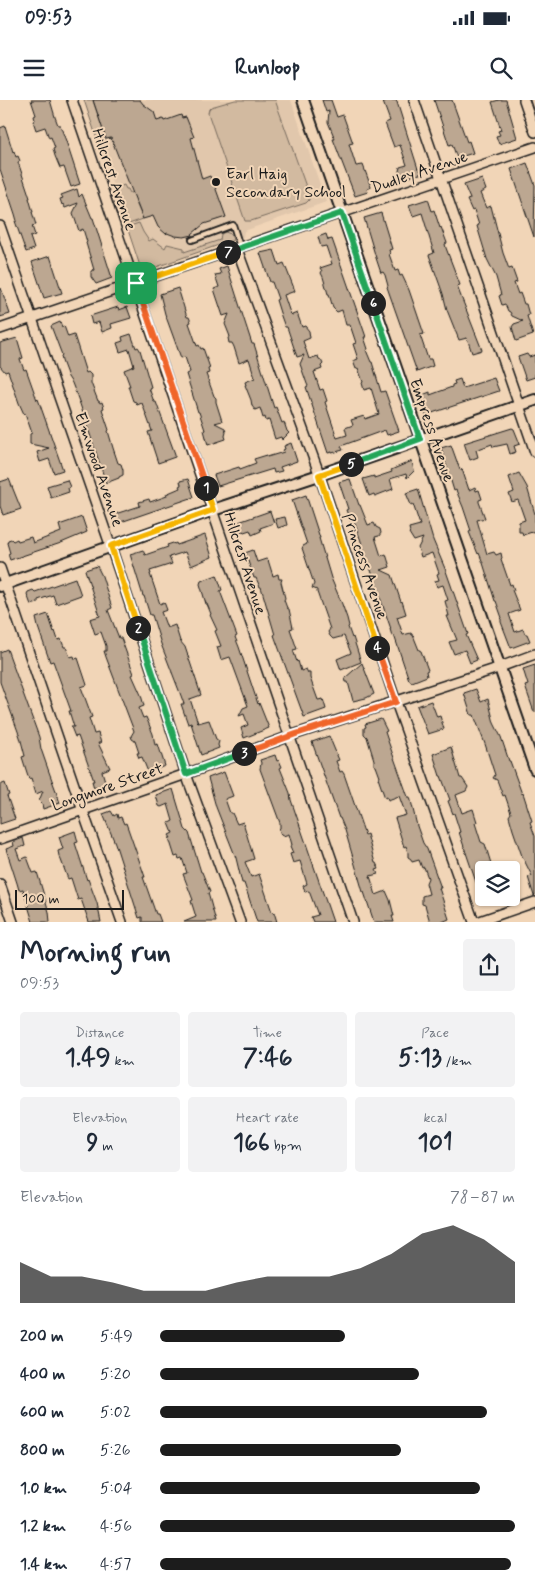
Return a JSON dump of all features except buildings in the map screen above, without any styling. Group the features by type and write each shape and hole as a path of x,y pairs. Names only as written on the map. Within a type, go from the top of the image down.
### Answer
{"street":[{"name":"Hillcrest Avenue","path":"72,100 353,922"},
{"name":"Empress Avenue","path":"303,100 535,769"},
{"path":"414,100 535,452"},
{"path":"524,100 535,132"},
{"name":"Dudley Avenue","path":"0,330 32,317 535,147"},
{"name":"Elmwood Avenue","path":"0,226 111,546 186,774 240,922"},
{"name":"Princess Avenue","path":"239,248 396,702 475,922"},
{"path":"3,585 213,510 535,400"},
{"path":"0,568 3,585 122,922"},
{"name":"Longmore Street","path":"0,838 289,737 535,654"},
{"path":"0,884 13,922"},
{"path":"475,922 535,902"}],"lane":[{"path":"192,240 232,225 239,248"}],"shaded area":[{"name":"Earl Haig Secondary School","path":"84,100 291,100 326,202 244,231 243,237 142,272"},
{"path":"84,100 94,100 106,139 98,142"},
{"path":"235,100 275,100 309,195 309,200 306,203 251,221 245,221 208,113 211,107"},
{"path":"124,185 130,193 135,192 136,203 143,219 126,225 114,189"},
{"path":"139,223 149,241 153,239 165,248 167,244 184,248 184,252 220,240 221,234 225,232 231,234 233,240 142,272 127,227"}],"place":[{"name":"Earl Haig Secondary School","path":"216,182"}],"route":[{"path":"342,213 420,439 319,475 396,702 296,734 186,774 111,546 213,510 136,283 342,213"}]}
